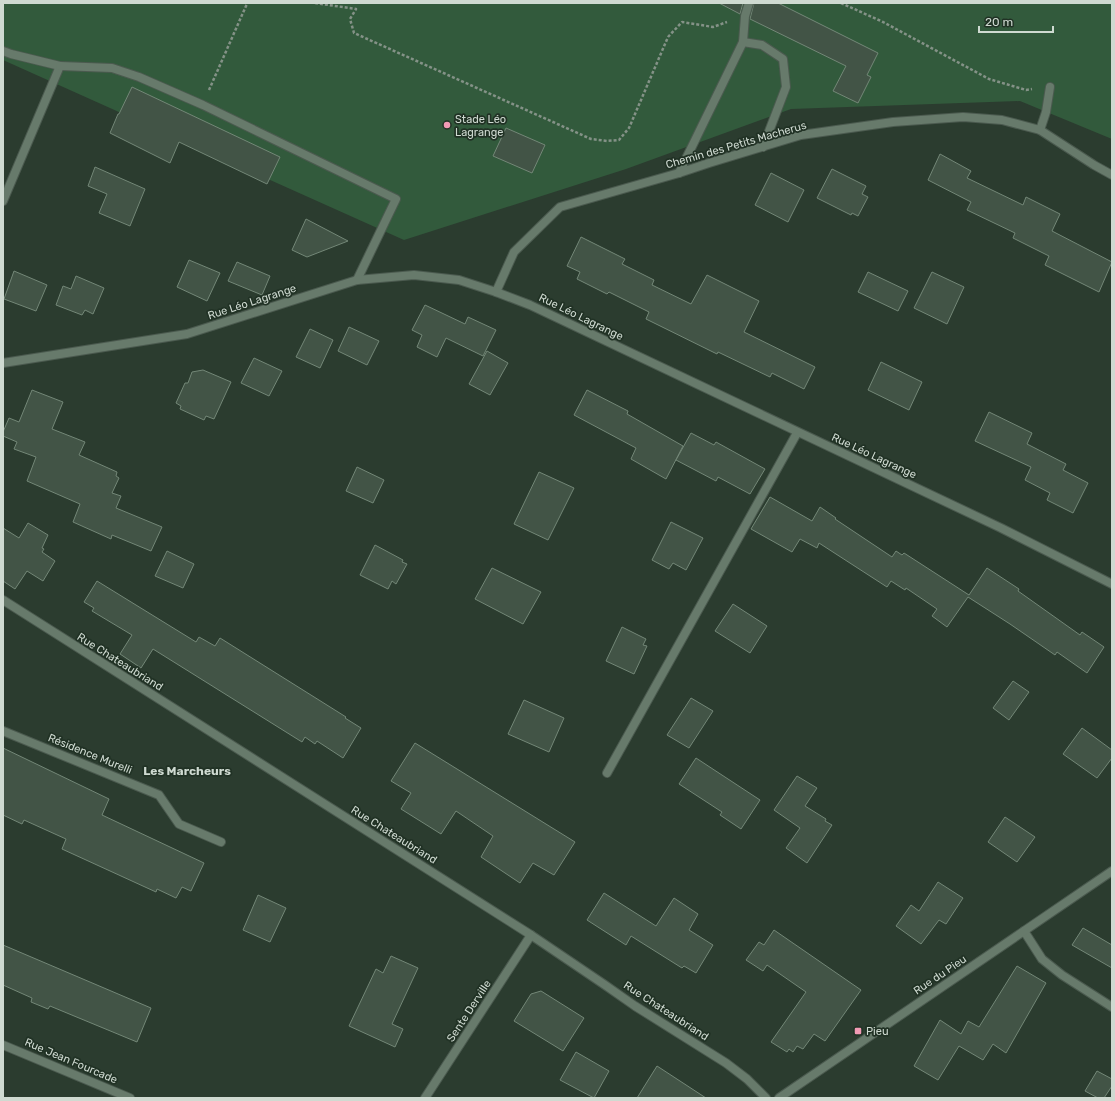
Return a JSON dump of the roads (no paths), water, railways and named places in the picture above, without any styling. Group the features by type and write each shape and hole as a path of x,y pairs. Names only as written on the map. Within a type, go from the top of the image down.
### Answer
{"street":[{"path":"679,173 743,42 745,16 749,3"},
{"path":"743,42 762,45 783,59 786,87 764,147"},
{"path":"3,51 60,66 112,68 139,77 203,105 396,199 357,280"},
{"path":"3,201 60,66"},
{"path":"1040,130 1046,112 1050,87"},
{"name":"Chemin des Petits Macherus","path":"496,292 514,252 560,207 801,136 894,122 963,117 1002,120 1040,130 1112,175"},
{"name":"Rue Léo Lagrange","path":"3,363 187,334 357,280 414,275 459,280 530,305 797,433 1001,528 1112,584"},
{"path":"607,772 797,433"},
{"name":"Rue Chateaubriand","path":"3,600 531,935 635,1006 726,1063 747,1079 766,1098"},
{"name":"Résidence Murelli","path":"3,731 160,795 179,824 221,842"},
{"name":"Rue du Pieu","path":"779,1098 1112,871"},
{"path":"1024,931 1042,959 1062,975 1112,1007"},
{"name":"Sente Derville","path":"425,1098 531,935"},
{"name":"Rue Jean Fourcade","path":"3,1045 130,1098"}],"place":[{"name":"Stade Léo Lagrange","path":"447,125"},
{"name":"Pieu","path":"858,1031"}],"district":[{"name":"Les Marcheurs","path":"187,771"}]}
